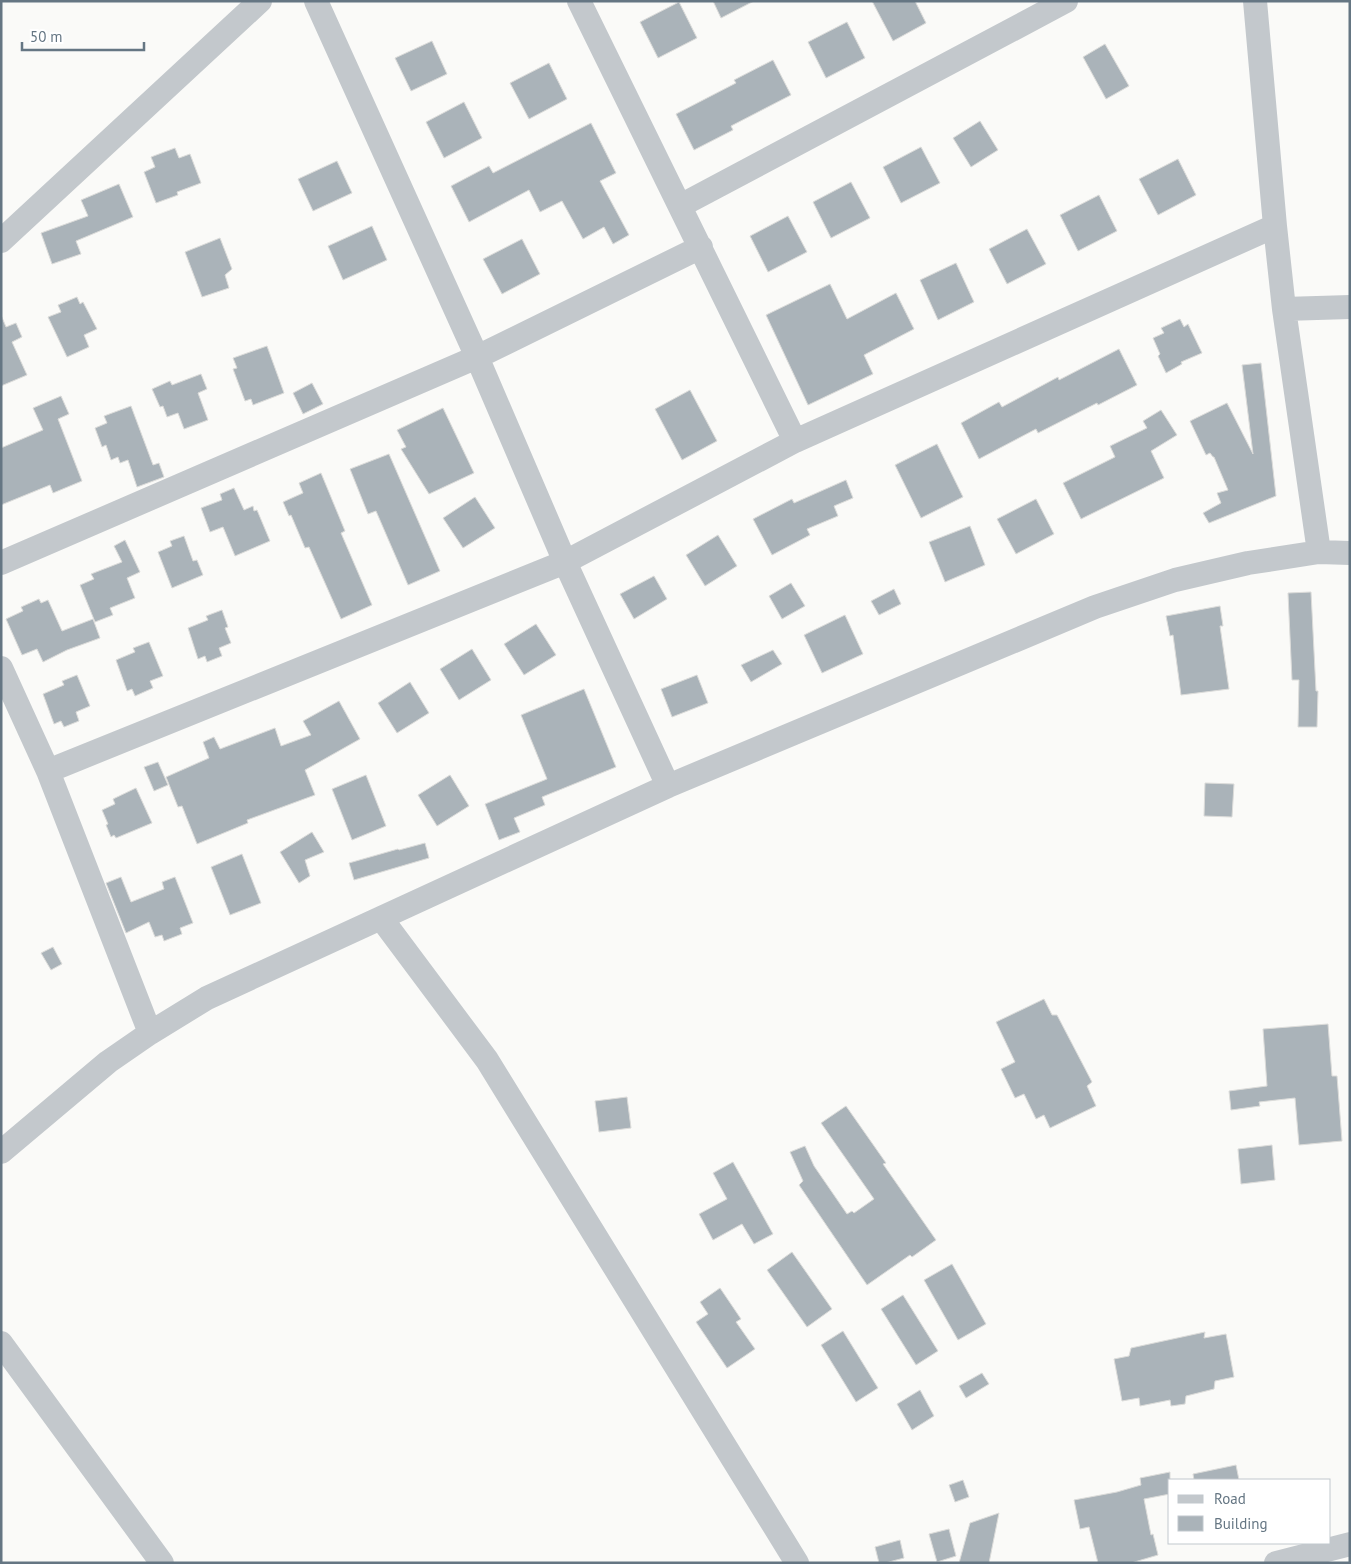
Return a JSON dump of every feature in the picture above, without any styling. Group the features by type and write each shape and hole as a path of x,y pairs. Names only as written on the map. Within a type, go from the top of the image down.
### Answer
{"street":[{"path":"1,240 260,1"},
{"path":"316,1 477,357 565,562 668,786"},
{"path":"578,1 795,442"},
{"path":"680,206 1066,1"},
{"path":"1255,1 1274,226 1284,309 1320,552"},
{"path":"48,771 565,562 795,442 1274,226"},
{"path":"1,563 477,357 700,247"},
{"path":"1284,309 1350,307"},
{"path":"1,1152 108,1062 150,1033 207,998 668,786 1095,607 1175,580 1248,563 1320,552 1350,553"},
{"path":"1,668 48,771 150,1033"},
{"path":"381,918 487,1060 797,1563"},
{"path":"1,1343 162,1563"},
{"path":"1276,1563 1350,1544"}],"building":[{"path":"713,1 754,1 721,18"},
{"path":"872,1 915,1 926,23 893,41"},
{"path":"679,2 697,38 658,58 640,22"},
{"path":"847,22 865,58 826,78 808,42"},
{"path":"432,41 447,74 411,91 395,58"},
{"path":"1105,44 1129,86 1106,99 1083,57"},
{"path":"773,60 791,95 731,126 733,130 694,150 676,114 736,83 734,80"},
{"path":"549,63 567,99 529,119 510,83"},
{"path":"464,102 482,138 444,158 426,122"},
{"path":"980,121 998,150 971,167 953,138"},
{"path":"591,123 616,173 600,181 629,235 613,244 604,227 583,239 562,201 540,212 529,190 469,222 451,186 489,166 493,173"},
{"path":"921,147 940,183 901,203 883,167"},
{"path":"175,148 179,158 190,154 201,183 177,192 178,195 156,203 144,172 155,167 151,157"},
{"path":"1178,159 1196,195 1158,215 1139,179"},
{"path":"337,161 352,193 313,211 298,179"},
{"path":"851,182 870,218 831,238 813,202"},
{"path":"119,184 133,217 76,241 81,254 52,264 41,233 88,216 81,200"},
{"path":"1099,195 1117,231 1078,251 1060,215"},
{"path":"788,216 807,252 768,272 750,236"},
{"path":"372,226 387,260 343,280 328,246"},
{"path":"1027,229 1046,264 1007,284 989,249"},
{"path":"220,238 232,269 225,275 229,288 202,297 185,252"},
{"path":"522,239 540,274 502,294 483,259"},
{"path":"956,263 974,302 938,320 920,280"},
{"path":"830,284 847,319 896,293 914,329 864,355 873,374 808,405 766,315"},
{"path":"77,297 80,304 83,302 97,329 84,335 89,347 67,357 48,317 61,312 58,305"},
{"path":"1,315 6,327 16,323 22,337 12,342 27,375 1,386"},
{"path":"1180,319 1184,327 1188,324 1202,353 1181,362 1182,364 1166,373 1158,356 1160,354 1153,338 1164,333 1161,328"},
{"path":"267,346 284,393 253,405 251,399 245,401 233,369 237,368 233,358"},
{"path":"1119,349 1137,385 1038,433 1036,429 979,459 961,423 999,402 1002,407 1058,377 1059,380"},
{"path":"1261,363 1276,496 1209,523 1203,513 1221,503 1217,493 1228,490 1214,457 1210,453 1206,455 1190,421 1227,403 1253,454 1242,365"},
{"path":"201,374 207,389 198,393 208,420 184,429 178,413 167,417 163,406 160,407 152,389 170,381 172,385"},
{"path":"312,383 323,404 303,414 293,393"},
{"path":"690,390 717,441 682,460 655,409"},
{"path":"61,396 69,414 58,419 82,481 53,493 50,485 1,505 1,448 43,430 33,408"},
{"path":"131,406 153,465 159,463 164,477 137,487 128,460 120,463 118,457 111,460 106,445 102,447 95,428 107,423 104,416"},
{"path":"443,408 474,473 429,494 401,449 406,447 397,430"},
{"path":"1161,410 1177,435 1151,451 1164,478 1081,519 1063,483 1115,457 1110,446 1147,428 1143,421"},
{"path":"937,444 963,497 921,518 895,465"},
{"path":"389,454 440,571 408,585 376,511 368,514 350,469"},
{"path":"321,473 345,531 341,533 372,605 341,619 309,547 305,548 291,515 289,516 283,502 303,493 299,483"},
{"path":"846,480 853,498 834,506 838,516 807,529 810,535 772,555 753,519 792,499 794,503"},
{"path":"234,488 244,510 253,506 254,511 257,510 270,541 235,556 223,527 210,532 201,508 222,500 220,494"},
{"path":"475,497 495,528 463,548 443,518"},
{"path":"1036,499 1054,534 1016,554 997,519"},
{"path":"970,526 985,565 945,582 929,542"},
{"path":"718,535 737,566 705,586 686,555"},
{"path":"184,536 193,561 197,560 203,575 172,588 158,552 172,546 170,541"},
{"path":"125,540 140,572 127,578 135,598 110,608 113,615 95,622 80,585 94,579 91,574 122,562 114,546"},
{"path":"654,576 667,599 634,619 620,594"},
{"path":"791,583 805,606 782,619 769,596"},
{"path":"894,589 901,604 879,615 871,601"},
{"path":"1311,592 1316,691 1318,691 1317,727 1298,727 1299,680 1292,680 1288,593"},
{"path":"39,599 41,603 48,600 62,631 93,619 100,638 67,650 43,662 37,649 22,655 6,619 23,611 21,607"},
{"path":"1220,606 1223,626 1220,626 1229,689 1181,695 1173,635 1170,636 1166,616"},
{"path":"222,610 228,627 225,628 231,643 219,648 222,656 207,662 205,656 198,659 188,628 208,620 206,616"},
{"path":"845,615 863,654 822,673 804,635"},
{"path":"536,624 556,655 524,675 504,644"},
{"path":"149,642 163,676 150,681 153,688 135,696 132,689 127,691 116,660 135,652 133,648"},
{"path":"472,649 491,680 459,700 440,669"},
{"path":"773,650 782,664 751,682 741,665"},
{"path":"77,675 90,706 76,712 79,721 64,727 61,721 54,724 43,694 64,685 62,681"},
{"path":"697,675 708,703 672,717 661,689"},
{"path":"410,682 429,713 397,733 378,703"},
{"path":"584,689 616,767 542,797 545,805 514,818 520,832 499,840 485,804 547,779 521,715"},
{"path":"339,701 360,739 305,770 315,795 247,820 248,823 197,844 182,806 178,807 166,777 209,758 203,742 214,737 220,749 275,728 281,746 311,735 303,721"},
{"path":"158,762 168,785 154,791 144,767"},
{"path":"366,775 386,826 352,840 332,789"},
{"path":"450,775 469,806 437,826 418,795"},
{"path":"1205,783 1234,784 1232,817 1204,816"},
{"path":"136,788 152,823 116,838 114,835 111,837 102,810 115,804 113,799"},
{"path":"312,832 324,852 305,860 310,876 299,883 280,852"},
{"path":"425,843 429,858 354,880 349,863"},
{"path":"242,854 261,903 230,915 211,867"},
{"path":"121,877 131,902 164,889 162,882 175,877 193,923 180,928 182,934 164,941 162,935 155,937 149,922 126,933 106,883"},
{"path":"53,947 62,964 51,970 41,953"},
{"path":"1044,999 1052,1015 1057,1015 1092,1082 1087,1086 1096,1106 1050,1128 1044,1115 1036,1119 1024,1094 1015,1098 1001,1069 1015,1062 996,1022"},
{"path":"1328,1024 1332,1076 1337,1076 1342,1141 1299,1145 1295,1098 1259,1102 1260,1106 1231,1110 1229,1091 1267,1086 1263,1029"},
{"path":"627,1097 631,1128 599,1132 595,1101"},
{"path":"846,1106 886,1163 883,1164 936,1240 912,1257 910,1255 867,1285 799,1185 803,1181 790,1152 805,1146 814,1166 847,1214 852,1211 854,1213 874,1199 821,1123"},
{"path":"1272,1145 1275,1180 1241,1184 1238,1149"},
{"path":"733,1162 773,1234 754,1244 742,1224 713,1240 699,1214 727,1199 713,1173"},
{"path":"792,1252 832,1309 807,1327 767,1270"},
{"path":"952,1264 986,1324 958,1340 924,1280"},
{"path":"720,1288 741,1319 736,1322 755,1349 727,1368 696,1322 708,1314 700,1302"},
{"path":"903,1295 938,1351 916,1365 881,1309"},
{"path":"843,1331 878,1388 856,1402 821,1345"},
{"path":"1205,1332 1204,1338 1226,1334 1234,1377 1215,1381 1214,1389 1186,1396 1185,1404 1171,1406 1170,1400 1140,1406 1139,1398 1122,1401 1114,1359 1129,1356 1131,1348"},
{"path":"982,1373 989,1384 966,1398 959,1386"},
{"path":"920,1390 934,1416 912,1430 897,1404"},
{"path":"1236,1465 1239,1479 1194,1479 1193,1474"},
{"path":"1170,1472 1168,1494 1144,1499 1151,1535 1153,1534 1158,1555 1131,1563 1098,1563 1089,1527 1080,1529 1074,1500 1117,1492 1141,1485 1140,1478"},
{"path":"963,1480 969,1497 955,1502 949,1485"},
{"path":"999,1513 989,1563 959,1563 970,1523"},
{"path":"949,1529 956,1556 937,1562 929,1534"},
{"path":"900,1540 904,1558 879,1563 875,1547"}]}
